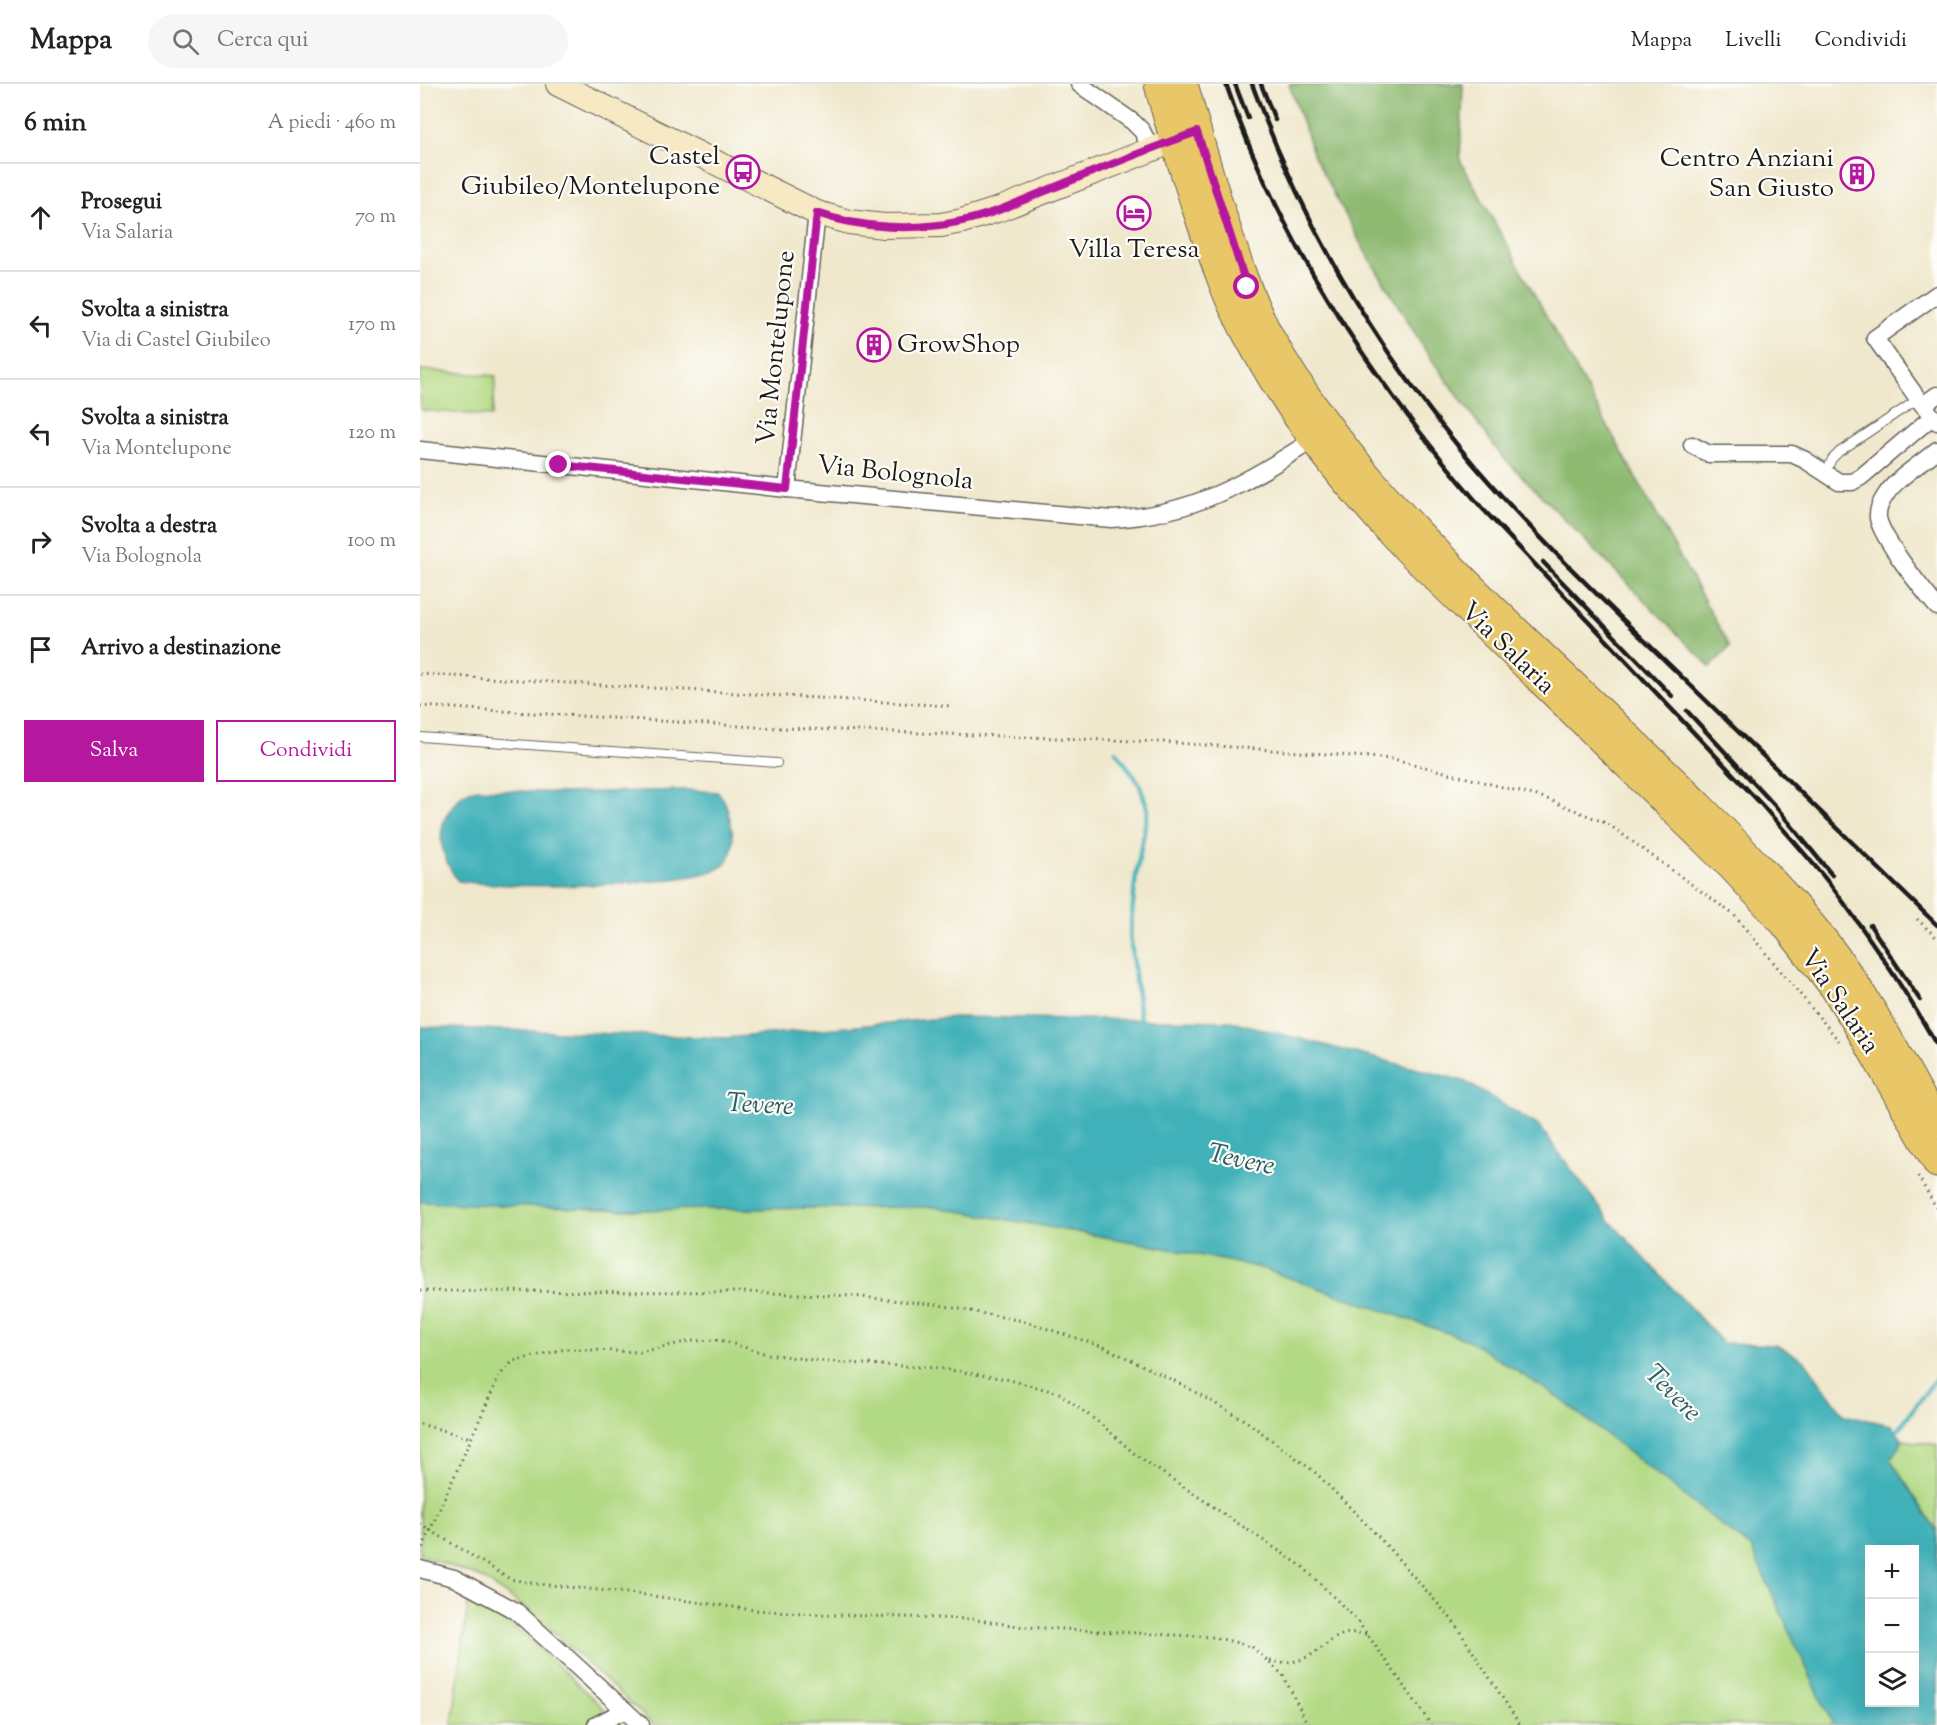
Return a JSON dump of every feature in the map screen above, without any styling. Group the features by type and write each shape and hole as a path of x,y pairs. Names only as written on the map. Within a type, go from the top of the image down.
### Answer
{"main road":[{"name":"Via Salaria","path":"1158,84 1174,140 1230,302 1272,379 1313,441 1357,496 1400,543 1732,868 1784,924 1833,987 1937,1164"},
{"name":"Via Salaria","path":"1184,84 1174,140 1238,261 1262,321 1305,395 1349,455 1429,545 1670,778 1793,904 1823,939 1850,978 1881,1026 1937,1125"}],"street":[{"path":"558,84 817,213 849,222 884,226 930,226 962,221 1000,210 1174,140"},
{"path":"1079,84 1098,91 1139,128 1174,140"},
{"name":"Via Montelupone","path":"787,489 817,213"},
{"path":"1927,411 1875,338 1937,294"},
{"path":"1692,445 1709,454 1796,455 1839,482 1855,480 1927,411 1937,394"},
{"name":"Via Bolognola","path":"420,450 1099,519 1136,517 1189,506 1259,474 1313,441"},
{"path":"1937,450 1891,489 1884,497 1878,511 1880,523 1893,547 1937,607"},
{"path":"420,1569 454,1578 516,1611 641,1725"},
{"path":"596,1725 625,1710"}],"lane":[{"path":"1825,474 1832,459 1839,452 1927,411"},
{"path":"420,737 777,762"}],"path":[{"path":"420,674 951,706"},
{"path":"420,706 756,727 1163,742 1394,759 1545,798 1608,824 1734,915 1840,1041"},
{"path":"1917,919 1937,938"},
{"path":"420,1291 742,1292 853,1296 939,1305 1023,1321 1104,1347 1179,1383 1246,1421 1316,1473 1378,1536 1453,1621 1520,1725"},
{"path":"420,1553 499,1376 513,1361 566,1349 640,1353 690,1341 720,1340 767,1354 828,1362 937,1368 1006,1379 1059,1392 1136,1455 1303,1566 1356,1619 1431,1725"},
{"path":"420,1424 471,1438"},
{"path":"420,1524 510,1580 538,1584 638,1593 754,1610 970,1619 1025,1628 1213,1637 1251,1646 1268,1661 1283,1675 1308,1725"},
{"path":"1268,1661 1286,1663 1307,1657 1336,1636 1354,1632 1367,1634"}],"green space":[{"path":"1289,84 1463,84 1460,160 1730,647 1710,667 1501,455 1427,353 1363,248 1314,156"},
{"path":"420,370 496,376 492,416 420,410"},
{"path":"420,1201 625,1210 935,1207 1140,1243 1261,1268 1468,1340 1558,1397 1751,1548 1833,1725 654,1725 535,1615 482,1578 420,1555"},
{"path":"1903,1440 1937,1445 1937,1532 1891,1460"},
{"path":"469,1596 525,1635 621,1725 452,1725"}],"water":[{"path":"478,789 560,793 687,790 718,792 729,815 733,835 732,850 728,860 721,867 697,875 667,880 554,886 458,881 444,854 441,835 446,816 460,797"},
{"name":"Tevere","path":"954,1017 1231,1021 1464,1081 1539,1126 1609,1220 1723,1343 1776,1345 1805,1361 1844,1415 1891,1425 1903,1440 1891,1460 1937,1532 1937,1725 1833,1725 1751,1548 1558,1397 1468,1340 1261,1268 1140,1243 935,1207 625,1210 420,1202 420,1027 727,1038"}],"waterway":[{"path":"1116,751 1139,783 1148,810 1136,875 1130,934 1140,1019"},
{"path":"1894,1435 1937,1377"}],"railway":[{"path":"1226,84 1273,199 1302,254 1333,308 1403,410 1481,507 1762,805 1811,861 1878,951 1937,1046"},
{"path":"1235,84 1248,118"},
{"path":"1252,84 1292,181 1340,274 1395,362 1458,446 1484,477 1568,565 1937,925"},
{"path":"1261,84 1275,120"},
{"path":"1543,562 1672,696"},
{"path":"1687,711 1776,807 1832,875"},
{"path":"1870,925 1920,1000"}],"place":[{"name":"Castel Giubileo/Montelupone","path":"743,172"},
{"name":"Centro Anziani San Giusto","path":"1857,174"},
{"name":"Villa Teresa","path":"1134,213"},
{"name":"GrowShop","path":"874,345"}],"route":[{"path":"559,465 787,489 817,213 849,222 884,226 941,225 962,221 1000,210 1154,147 1197,132 1247,287"}]}
